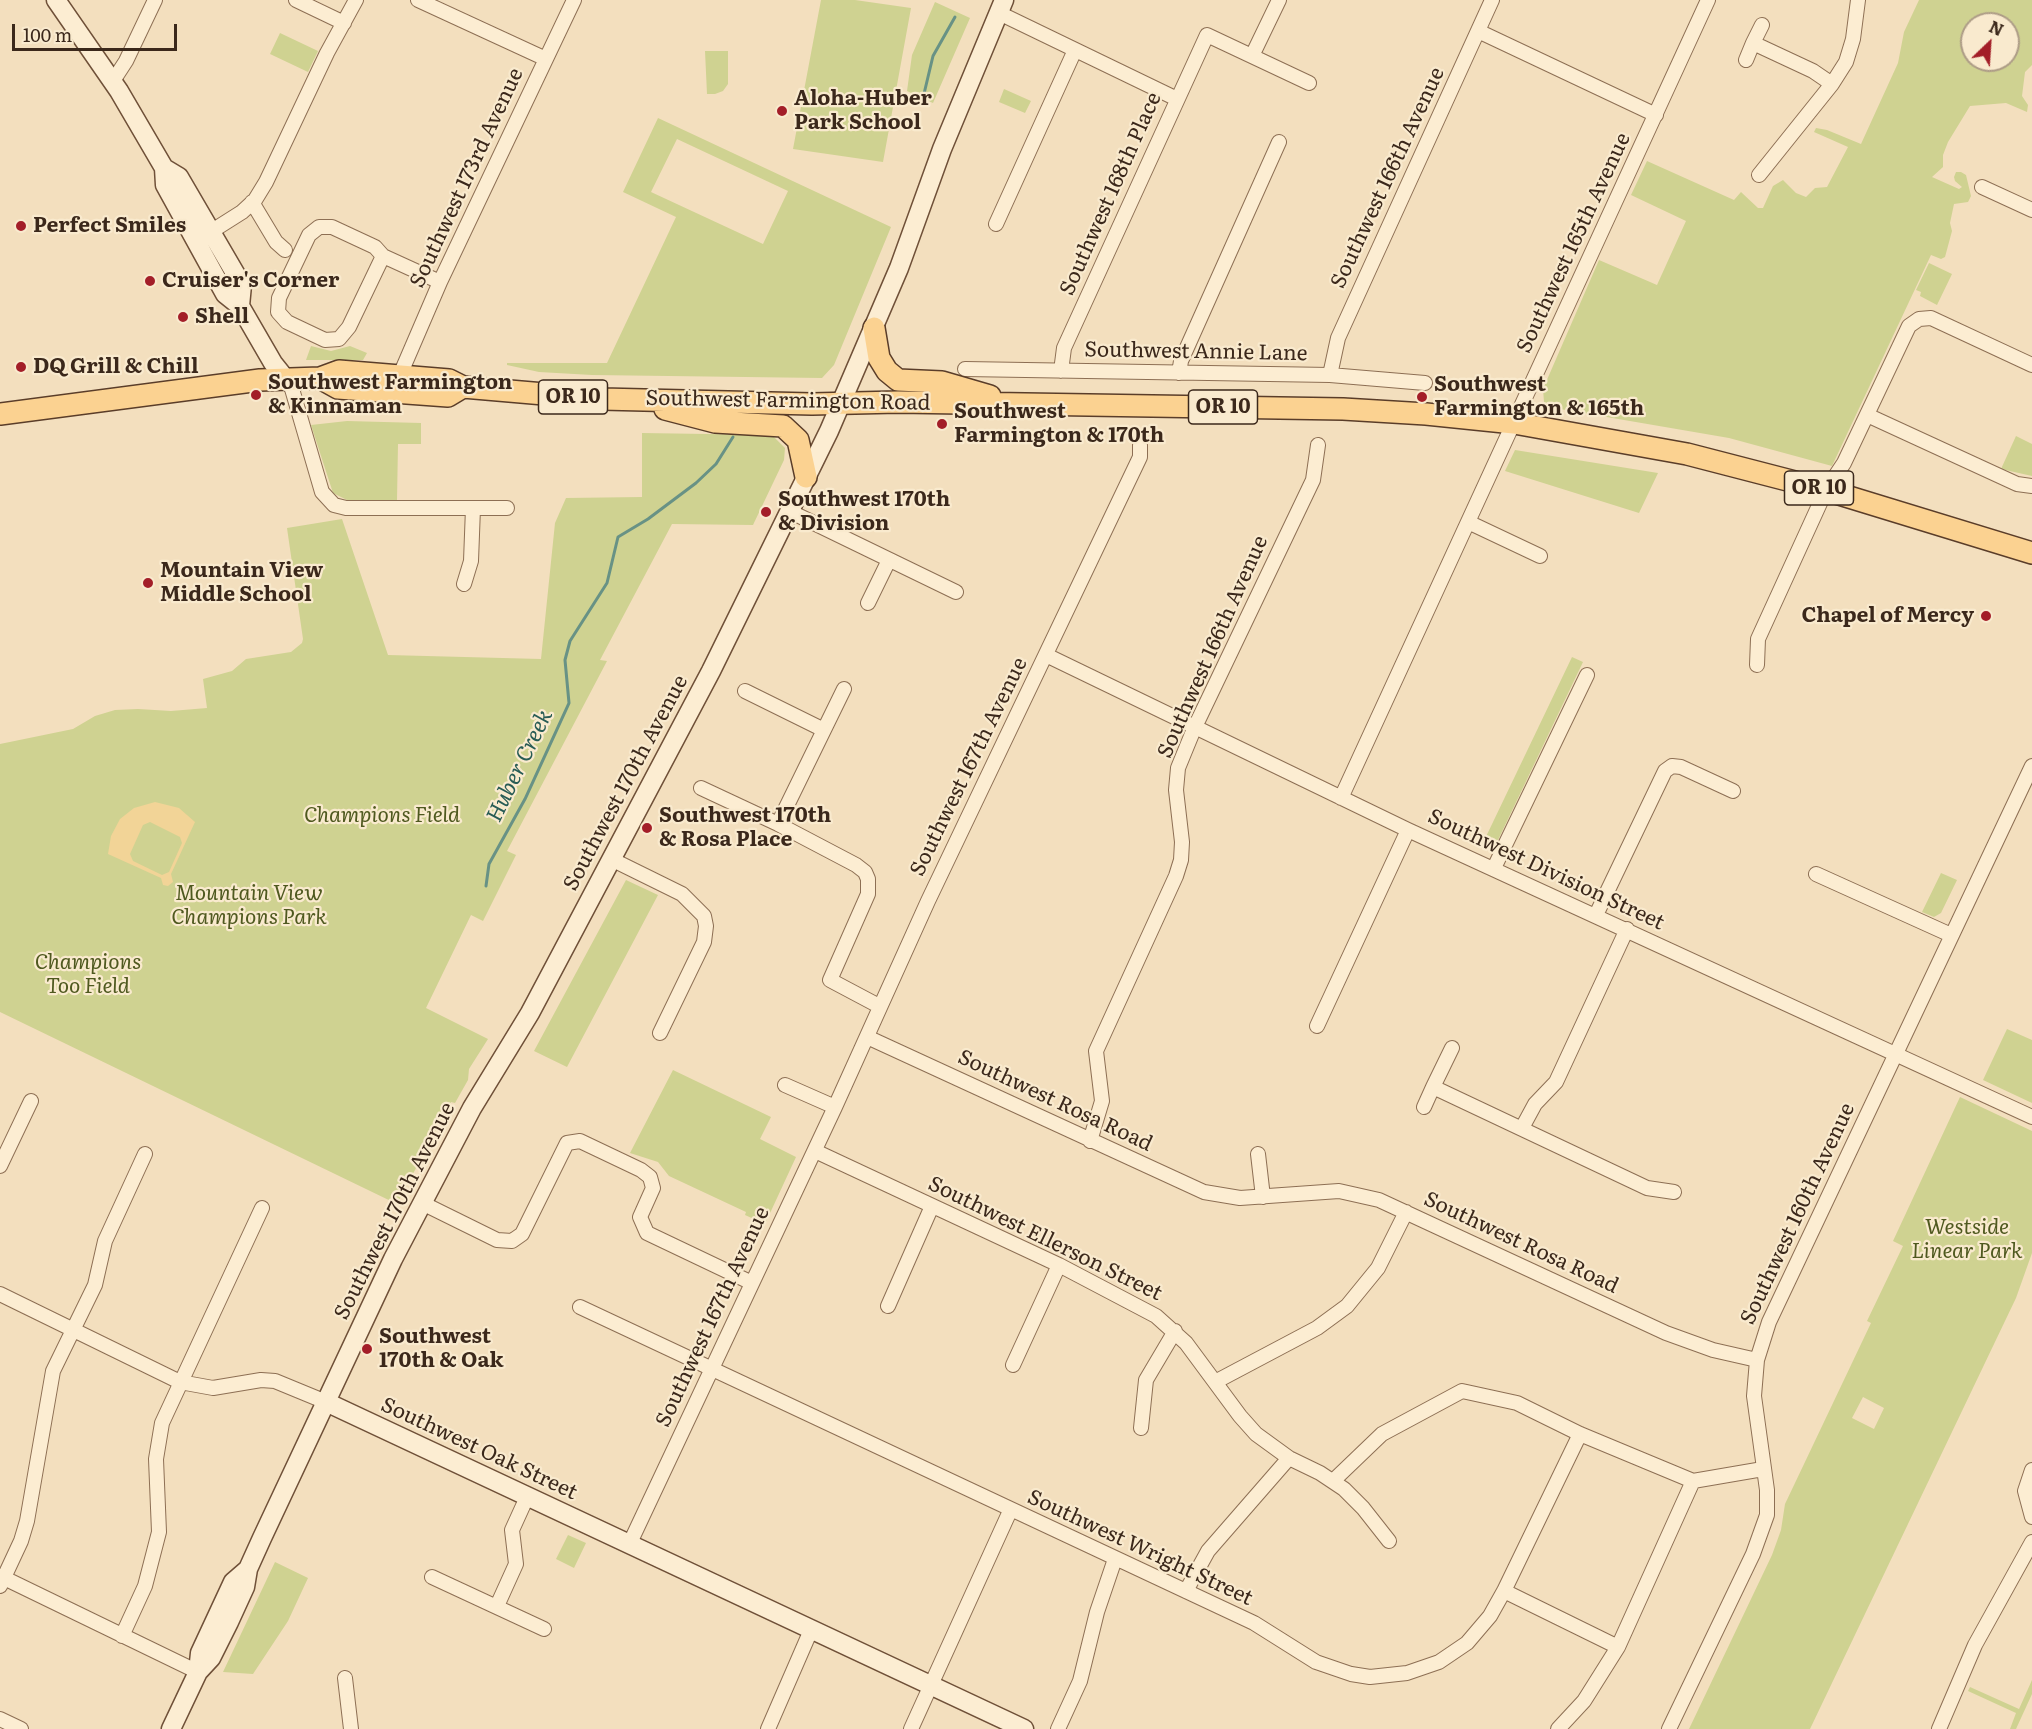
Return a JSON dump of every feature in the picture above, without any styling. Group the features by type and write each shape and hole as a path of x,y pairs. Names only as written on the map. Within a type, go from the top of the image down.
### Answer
{"main road":[{"path":"56,0 113,81 164,168 165,185 225,294 240,306 273,363 285,378"},
{"name":"Southwest 170th Avenue","path":"171,1729 198,1672 200,1653 233,1582 248,1569 422,1203 472,1108 530,1013 738,619 842,404 913,233 942,149 1002,7"},
{"path":"164,168 179,177 242,285 240,306"},
{"path":"874,328 879,358 887,371 898,380 942,382 1019,404"},
{"name":"Southwest Farmington Road","path":"0,414 285,378 320,378 339,371 449,380 463,387 543,396 842,404 1343,409 1514,423 1687,454 1826,490 2032,553"},
{"name":"Southwest Farmington Road","path":"320,378 338,388 448,396 463,387"},
{"path":"626,399 715,422 783,426 798,440 806,477"},
{"name":"Southwest Oak Street","path":"326,1402 931,1686 1003,1725 1024,1729"}],"street":[{"path":"113,81 126,61 155,0"},
{"path":"296,0 344,23"},
{"path":"212,231 252,202 266,183 356,0"},
{"path":"418,0 438,4 546,59"},
{"name":"Southwest 173rd Avenue","path":"400,375 440,282 574,0"},
{"path":"1279,0 1252,56 1309,83"},
{"name":"Southwest 166th Avenue","path":"1330,375 1338,338 1492,0"},
{"name":"Southwest 165th Avenue","path":"1341,798 1708,0"},
{"path":"1759,175 1832,84 1846,62 1853,39 1858,0"},
{"path":"1002,7 1075,50 1177,99"},
{"path":"1746,60 1762,25"},
{"path":"1478,31 1656,115"},
{"name":"Southwest 168th Place","path":"1061,371 1064,348 1207,35 1252,56"},
{"path":"1754,43 1813,71 1832,84"},
{"path":"996,224 1075,50"},
{"path":"1179,373 1181,361 1279,142"},
{"path":"1982,188 2032,210"},
{"path":"252,202 276,242 285,250"},
{"path":"383,256 345,334 339,339 326,340 287,322 278,312 279,298 309,235 319,227 332,227 375,247 383,256 440,282"},
{"path":"1756,665 1758,639 1826,490 1844,463 1906,329 1919,319 1935,320 2032,365"},
{"name":"Southwest Annie Lane","path":"966,369 1330,375 1425,383"},
{"path":"285,378 292,389 322,492 334,505 346,508 507,508"},
{"path":"1867,415 1998,475 2032,486"},
{"name":"Southwest 167th Avenue","path":"629,1545 835,1107 879,1006 1140,457 1140,445"},
{"name":"Southwest 166th Avenue","path":"1090,1141 1102,1101 1096,1051 1176,876 1181,860 1182,842 1176,790 1178,768 1194,729 1313,480 1318,445"},
{"path":"464,584 471,561 473,508"},
{"path":"789,510 956,592"},
{"path":"1468,522 1540,556"},
{"path":"868,603 888,560"},
{"name":"Southwest Division Street","path":"1046,655 1194,729 1408,830 2032,1117"},
{"path":"1494,868 1587,675"},
{"path":"778,824 844,689"},
{"path":"745,691 824,730"},
{"name":"Southwest 160th Avenue","path":"1669,1729 1753,1554 1764,1526 1768,1501 1754,1410 1757,1360 1769,1322 2032,765"},
{"path":"1596,915 1662,775 1669,767 1685,769 1732,791"},
{"path":"701,788 778,824 865,872 868,879 868,894 830,980 879,1006"},
{"path":"1317,1026 1408,830"},
{"path":"611,860 682,894 704,916 706,926 704,942 660,1033"},
{"path":"1816,874 1951,935"},
{"path":"1522,1128 1535,1104 1556,1082 1627,930"},
{"name":"Southwest Rosa Road","path":"867,1037 1204,1192 1219,1196 1263,1197 1339,1191 1379,1200 1666,1333 1713,1350 1757,1360"},
{"path":"1424,1107 1452,1048"},
{"path":"785,1085 835,1107"},
{"path":"1433,1087 1647,1188 1674,1192"},
{"path":"0,1166 31,1101"},
{"path":"422,1203 497,1240 518,1239 564,1148 574,1139 641,1170 653,1179 653,1188 640,1217 641,1227 653,1237 752,1283"},
{"name":"Southwest Ellerson Street","path":"814,1151 1136,1303 1175,1331 1256,1434 1289,1458 1333,1481 1363,1508 1389,1541"},
{"path":"145,1154 105,1241 95,1285 71,1330 53,1371 21,1541 1,1580 198,1672"},
{"path":"1257,1154 1263,1197"},
{"path":"888,1306 932,1206"},
{"path":"122,1636 145,1586 159,1532 156,1442 162,1423 262,1208"},
{"path":"1215,1382 1317,1328 1347,1306 1378,1268 1406,1212"},
{"path":"1013,1365 1059,1265"},
{"name":"Southwest Oak Street","path":"0,1294 180,1382 213,1388 261,1380 275,1381 326,1402"},
{"name":"Southwest Wright Street","path":"580,1307 1267,1630 1316,1662 1351,1674 1370,1677 1398,1675 1425,1668 1456,1652 1479,1631 1504,1591 1580,1434"},
{"path":"1141,1428 1146,1380 1175,1331"},
{"path":"1333,1481 1382,1434 1462,1391 1517,1403 1580,1434 1693,1481 1763,1469"},
{"path":"1186,1591 1208,1551 1289,1458"},
{"path":"2032,1470 2025,1491 2032,1517"},
{"path":"1558,1729 1584,1701 1618,1647 1693,1481"},
{"path":"496,1606 516,1564 512,1530 527,1497"},
{"path":"911,1729 1010,1511"},
{"path":"1939,1729 1976,1645 2032,1542"},
{"path":"1059,1729 1080,1681 1097,1612 1116,1559"},
{"path":"432,1577 544,1629"},
{"path":"1504,1591 1618,1647"},
{"path":"768,1729 811,1630"},
{"path":"345,1678 351,1729"},
{"path":"0,1719 21,1729"}],"green space":[{"path":"821,0 855,0 911,8 883,162 793,149"},
{"path":"1919,0 2032,0 2032,65 2025,72 2022,96 2028,105 2027,112 2006,103 1970,106 1948,142 1943,155 1943,167 1932,177 1959,189 1962,187 1954,177 1956,172 1961,172 1966,175 1971,196 1968,202 1954,204 1950,223 1952,231 1945,257 1941,259 1931,255 1832,466 1729,438 1560,409 1544,402 1543,389 1599,260 1657,285 1686,221 1631,195 1647,161 1734,200 1741,192 1758,208 1763,208 1773,186 1783,180 1796,193 1806,197 1815,188 1827,187 1848,147 1814,132 1816,128 1827,130 1861,144 1898,63 1904,32"},
{"path":"935,2 970,18 933,103 907,91 912,55"},
{"path":"280,33 318,51 308,72 270,54"},
{"path":"705,51 728,51 728,84 723,91 715,94 707,94"},
{"path":"1004,89 1031,101 1025,113 999,102"},
{"path":"658,118 891,227 834,365 822,378 592,375 539,372 507,365 507,363 607,363 676,217 623,192","holes":["677,139 788,191 763,244 651,192"]},
{"path":"1929,263 1952,274 1937,305 1920,296 1921,292 1916,290"},
{"path":"311,346 331,351 350,346 367,353 363,360 306,360"},
{"path":"347,421 421,423 421,444 398,444 397,500 347,500 333,493 311,425"},
{"name":"Mountain View Champions Park","path":"642,433 772,435 785,448 784,460 753,525 672,524 600,660 607,661 507,851 516,855 483,921 471,915 426,1008 488,1039 469,1069 468,1080 455,1103 451,1102 397,1204 0,1012 0,744 73,729 95,716 115,710 171,711 207,708 203,679 232,671 246,659 291,652 302,643 287,528 342,519 388,655 541,659 555,523 566,498 642,497"},
{"path":"2016,436 2032,444 2032,476 2001,469"},
{"path":"1515,450 1658,473 1639,513 1505,471"},
{"path":"1572,657 1583,662 1498,840 1491,846 1482,845"},
{"path":"1941,873 1957,880 1941,913 1934,917 1922,912"},
{"path":"626,880 658,895 567,1067 534,1051"},
{"path":"2007,1029 2032,1040 2032,1103 1983,1080"},
{"path":"673,1070 771,1117 760,1139 796,1157 765,1224 745,1215 746,1212 669,1176 658,1162 630,1153"},
{"name":"Westside Linear Park","path":"1960,1097 2032,1131 2032,1253 2016,1298 1810,1729 1689,1729 1772,1555 1781,1530 1785,1504 1871,1323 1867,1321 1903,1246 1893,1241","holes":["1863,1397 1884,1408 1874,1429 1852,1418"]},
{"path":"568,1535 586,1543 574,1568 556,1559"},
{"path":"275,1562 308,1578 288,1621 253,1674 223,1672"},
{"path":"2032,1680 2032,1694 2016,1729 2010,1729 2016,1713 1968,1691 1970,1687 2019,1709"}],"sand":[{"path":"155,802 179,808 195,822 171,874 173,882 168,886 163,885 161,878 108,854 111,836 120,819 134,808","holes":["150,822 180,837 182,843 169,872 162,875 133,861 130,854 143,825"]}],"waterway":[{"name":"Huber Creek","path":"923,98 933,56 955,17"},
{"name":"Huber Creek","path":"486,886 489,864 525,799 569,703 565,660 570,641 607,583 618,537 648,519 696,483 716,464 733,437"}],"place":[{"name":"Aloha-Huber Park School","path":"782,111"},
{"name":"Perfect Smiles","path":"21,226"},
{"name":"Cruiser's Corner","path":"150,281"},
{"name":"Shell","path":"183,317"},
{"name":"DQ Grill & Chill","path":"21,367"},
{"name":"Southwest Farmington & Kinnaman","path":"256,395"},
{"name":"Southwest Farmington & 165th","path":"1422,397"},
{"name":"Southwest Farmington & 170th","path":"942,424"},
{"name":"Southwest 170th & Division","path":"766,512"},
{"name":"Mountain View Middle School","path":"148,583"},
{"name":"Chapel of Mercy","path":"1986,616"},
{"name":"Southwest 170th & Rosa Place","path":"647,828"},
{"name":"Southwest 170th & Oak","path":"367,1349"}],"park label":[{"name":"Champions Field","path":"382,816"},
{"name":"Champions Too Field","path":"88,975"}]}
